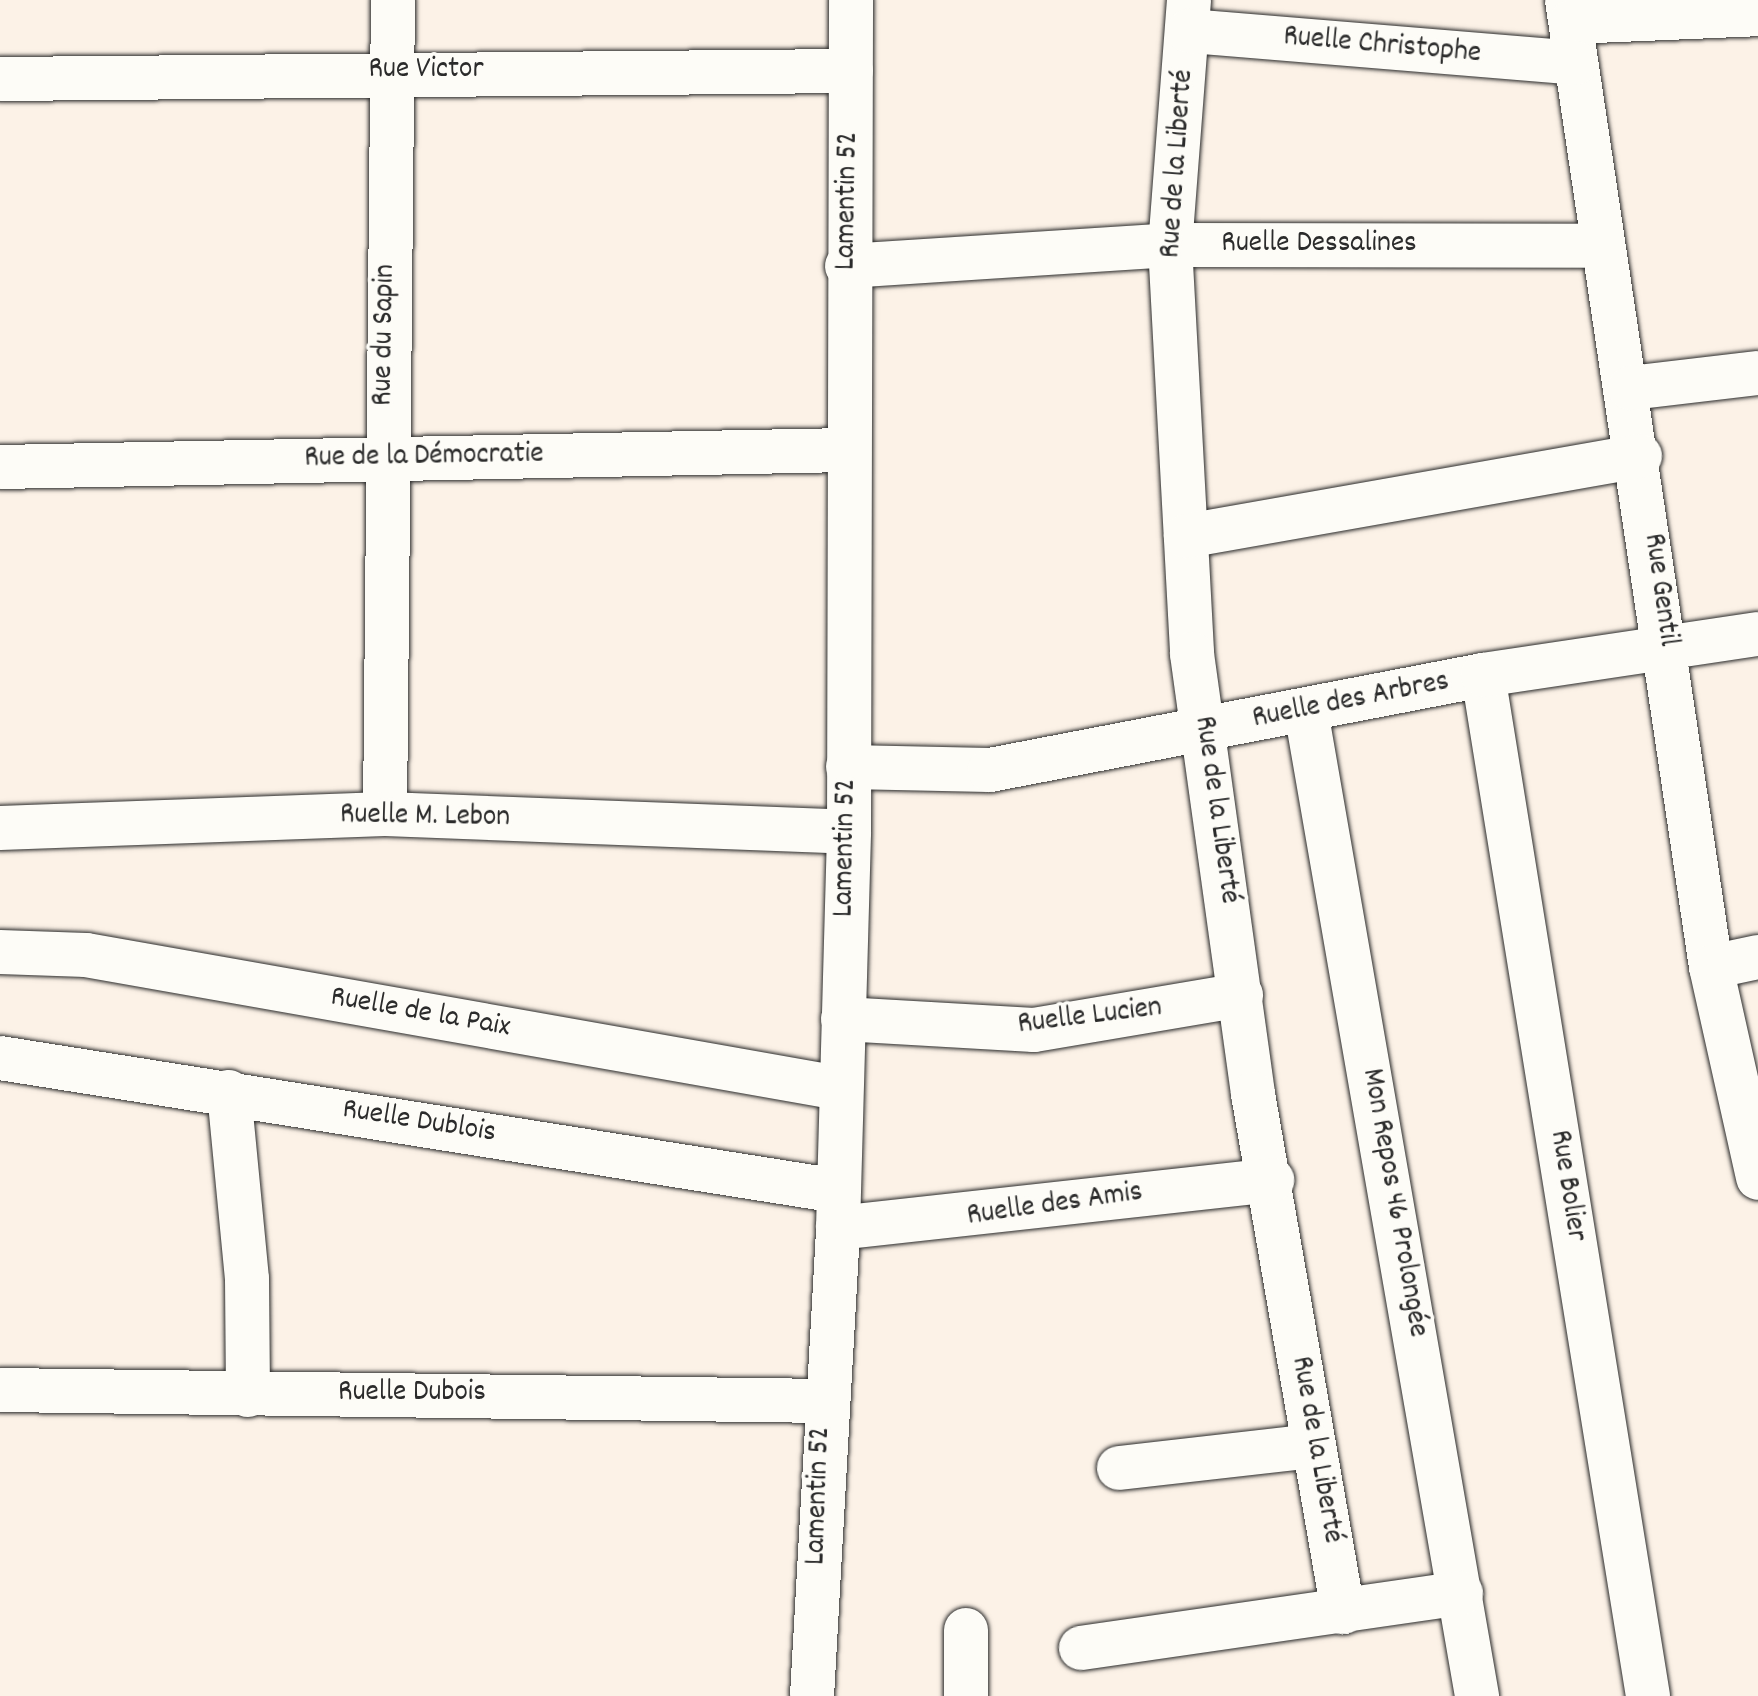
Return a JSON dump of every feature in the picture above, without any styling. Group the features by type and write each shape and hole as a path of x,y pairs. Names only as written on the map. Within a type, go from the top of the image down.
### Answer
{"street":[{"name":"Rue du Sapin","path":"385,814 384,458 393,0"},
{"name":"Lamentin 52","path":"812,1696 824,1401 838,1210 839,1088 849,832 847,266 851,0"},
{"name":"Ruelle Christophe","path":"1189,16 1571,28 1758,14"},
{"name":"Rue de la Liberté","path":"1189,16 1170,245 1186,536 1203,731 1312,1446 1343,1612"},
{"name":"Rue Gentil","path":"1571,28 1600,246 1630,388 1711,967 1752,1110 1758,1178"},
{"name":"Rue Victor","path":"0,79 390,71 851,71"},
{"name":"Ruelle Dessalines","path":"847,266 1170,245 1600,246"},
{"path":"1630,388 1758,373"},
{"name":"Rue de la Démocratie","path":"0,467 847,450"},
{"path":"1186,536 1640,456"},
{"name":"Ruelle des Arbres","path":"848,767 990,770 1483,675 1758,634"},
{"name":"Rue Bolier","path":"1483,675 1648,1696"},
{"name":"Mon Repos 46 Prolongée","path":"1306,711 1477,1696"},
{"name":"Ruelle M. Lebon","path":"0,828 385,814 849,832"},
{"name":"Ruelle de la Paix","path":"0,952 86,955 839,1088"},
{"path":"1711,967 1758,957"},
{"name":"Ruelle Lucien","path":"843,1019 1034,1030 1241,995"},
{"name":"Ruelle Dublois","path":"0,1058 229,1092 838,1210"},
{"path":"229,1092 247,1279 248,1395"},
{"name":"Ruelle des Amis","path":"838,1210 1272,1180"},
{"name":"Ruelle Dubois","path":"0,1390 824,1401"},
{"path":"1119,1468 1312,1446"},
{"path":"1081,1648 1461,1593"},
{"path":"966,1630 966,1696"}]}
